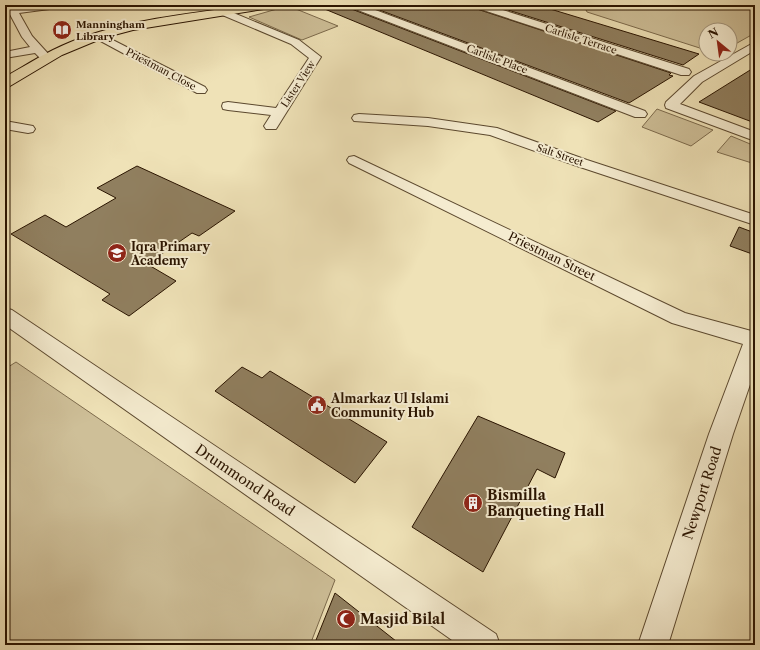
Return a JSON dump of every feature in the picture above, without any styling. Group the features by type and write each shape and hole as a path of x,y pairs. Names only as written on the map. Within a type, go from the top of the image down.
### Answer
{"main road":[{"path":"5,83 42,54 99,36 132,27 270,5"}],"street":[{"path":"42,54 27,36 12,8 57,5"},
{"name":"Carlisle Place","path":"353,5 640,114"},
{"name":"Carlisle Terrace","path":"477,5 685,72"},
{"name":"Lister View","path":"224,12 295,42 315,57 271,126"},
{"name":"Priestman Close","path":"99,36 201,90"},
{"path":"755,45 698,80 671,105 755,137"},
{"path":"5,54 42,54"},
{"name":"Lister View","path":"228,106 280,112"},
{"name":"Salt Street","path":"359,118 428,122 492,131 582,163 755,220"},
{"path":"5,124 28,129"},
{"name":"Priestman Street","path":"354,160 679,318 755,341"},
{"name":"Drummond Road","path":"5,315 485,645"},
{"name":"Newport Road","path":"653,645 721,434 755,341"}],"shaded area":[{"path":"596,5 755,5 755,33 738,43 738,22 698,22 698,47 587,12 586,10"},
{"path":"284,7 291,7 338,26 302,40 249,17"},
{"path":"657,109 713,130 691,146 642,127"},
{"path":"731,136 755,146 755,164 717,152"},
{"path":"16,362 335,580 310,645 49,645 43,640 39,645 5,645 5,369"}],"building":[{"path":"315,5 346,5 349,8 616,111 598,122"},
{"path":"366,5 470,5 474,8 671,73 669,75 673,76 629,103"},
{"path":"492,5 537,5 698,54 683,65"},
{"path":"755,67 755,123 699,102"},
{"path":"137,166 235,211 199,236 192,233 147,264 176,281 129,316 102,300 110,294 11,234 45,215 66,227 116,198 97,188"},
{"path":"739,227 755,233 755,255 730,246"},
{"path":"242,367 262,378 270,371 387,442 355,483 215,391"},
{"name":"Bismilla Banqueting Hall","path":"478,416 565,453 555,478 537,469 483,572 412,527"},
{"name":"Masjid Bilal","path":"335,593 401,645 314,645"}],"place":[{"name":"Manningham Library","path":"62,30"},
{"name":"Iqra Primary Academy","path":"117,253"},
{"name":"Almarkaz Ul Islami Community Hub","path":"317,405"},
{"name":"Bismilla Banqueting Hall","path":"473,503"},
{"name":"Masjid Bilal","path":"346,619"}]}
